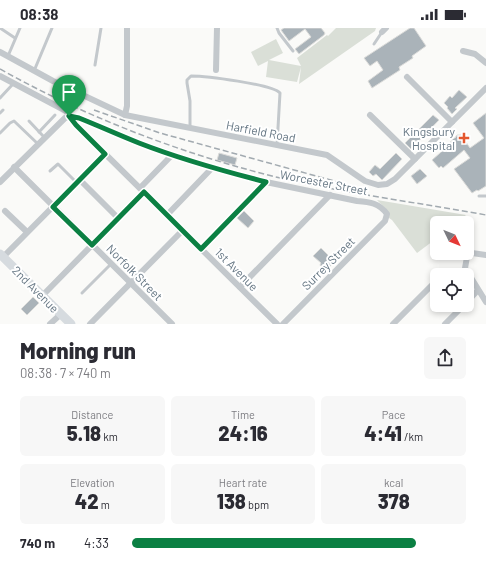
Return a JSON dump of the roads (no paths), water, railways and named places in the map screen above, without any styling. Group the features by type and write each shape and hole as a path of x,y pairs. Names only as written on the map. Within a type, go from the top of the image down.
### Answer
{"street":[{"path":"126,115 127,28"},
{"path":"216,28 216,70"},
{"path":"463,51 475,54 486,62"},
{"name":"Harfield Road","path":"0,52 34,71 126,115 190,129 327,155 365,181 378,185 392,182 486,88"},
{"name":"1st Avenue","path":"0,76 66,111 76,125 277,324"},
{"path":"407,77 452,122"},
{"path":"370,115 415,160"},
{"path":"0,182 44,137 69,116"},
{"name":"Worcester Street","path":"69,116 79,118 140,143 212,168 266,182 376,204 386,212 387,216"},
{"path":"2,255 53,207 105,154"},
{"path":"42,295 118,218 172,155"},
{"name":"Norfolk Street","path":"14,167 170,323"},
{"path":"167,215 212,168"},
{"path":"78,181 118,218"},
{"path":"201,249 266,182"},
{"path":"240,287 330,195"},
{"path":"5,212 27,232"},
{"name":"Surrey Street","path":"283,324 385,221 387,216"},
{"path":"90,324 183,230"},
{"path":"486,254 474,252 467,257 465,268 486,302"},
{"name":"2nd Avenue","path":"2,255 71,324"},
{"path":"393,324 430,287"},
{"path":"474,294 478,290"},
{"path":"445,324 457,312"},
{"path":"50,324 61,314"}],"lane":[{"path":"0,28 15,38"},
{"path":"8,57 20,28"},
{"path":"34,71 52,28"},
{"path":"94,65 101,28"},
{"path":"277,28 279,33 293,51"},
{"path":"374,44 384,30"},
{"path":"190,129 190,101 186,83 191,76 215,78 256,85 276,90 280,93 277,145"},
{"path":"0,98 14,84"},
{"path":"39,132 55,115"},
{"path":"0,133 12,121 14,121 38,144"},
{"path":"29,122 44,137"},
{"path":"50,172 58,164 78,181"},
{"path":"479,196 486,196"},
{"path":"82,293 111,264"}],"railway":[{"path":"0,69 65,103 99,118 133,132 202,156 298,182 486,215"},
{"path":"94,110 160,133 356,187"}],"place":[{"name":"Kingsbury Hospital","path":"464,138"}]}
